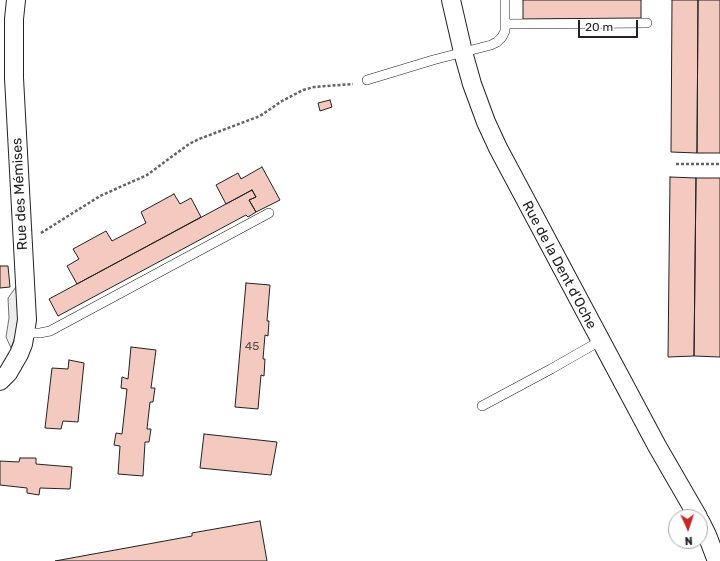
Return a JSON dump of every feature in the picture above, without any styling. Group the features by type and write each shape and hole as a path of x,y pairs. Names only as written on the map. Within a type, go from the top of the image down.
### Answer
{"street":[{"name":"Rue des Mémises","path":"0,381 8,374 14,363 23,344 25,333 26,306 13,48 16,0"},
{"name":"Rue de la Dent d'Oche","path":"451,0 463,52 481,109 498,148 600,341 693,509"},
{"path":"708,538 717,561"}],"lane":[{"path":"367,80 497,42 505,31 505,0"},
{"path":"505,24 647,23"},
{"path":"25,333 50,331 270,213"},
{"path":"482,406 600,341"}],"path":[{"path":"22,245 100,196 147,175 188,144 260,116 282,101 303,90 314,87 350,85 367,80"},
{"path":"676,164 720,164"}],"shaded area":[{"path":"16,287 18,318 16,334 11,348 6,337 9,318 8,298"}],"building":[{"path":"523,0 641,0 641,18 523,19"},
{"path":"672,0 698,0 697,153 671,152"},
{"path":"698,0 720,0 720,153 697,153"},
{"path":"330,100 332,107 320,111 318,103"},
{"path":"262,167 280,200 256,212 249,200 256,197 252,190 226,204 216,185 238,173 241,179"},
{"path":"670,177 696,178 694,356 668,357"},
{"path":"696,178 720,178 720,357 694,356"},
{"path":"252,190 256,197 249,200 256,212 248,217 246,215 58,316 49,299"},
{"path":"174,194 180,204 191,198 201,217 77,284 67,266 79,259 73,249 106,231 112,241 146,223 141,212"},
{"path":"0,266 8,266 10,287 0,288"},
{"path":"246,283 270,285 267,321 269,321 268,336 265,335 263,359 265,359 264,376 261,375 258,409 235,407"},
{"path":"131,347 156,350 151,388 155,388 153,402 150,402 147,429 151,429 149,442 145,442 143,476 118,474 120,446 114,445 116,433 122,434 127,389 121,388 122,377 128,379"},
{"path":"69,360 84,363 78,422 63,421 61,429 45,428 52,368 68,369"},
{"path":"204,434 277,442 271,475 200,468"},
{"path":"20,458 36,458 36,464 72,467 70,489 40,488 39,495 27,493 27,488 0,485 0,461 19,462"},
{"path":"260,521 267,561 55,561 192,536 192,533"}]}
